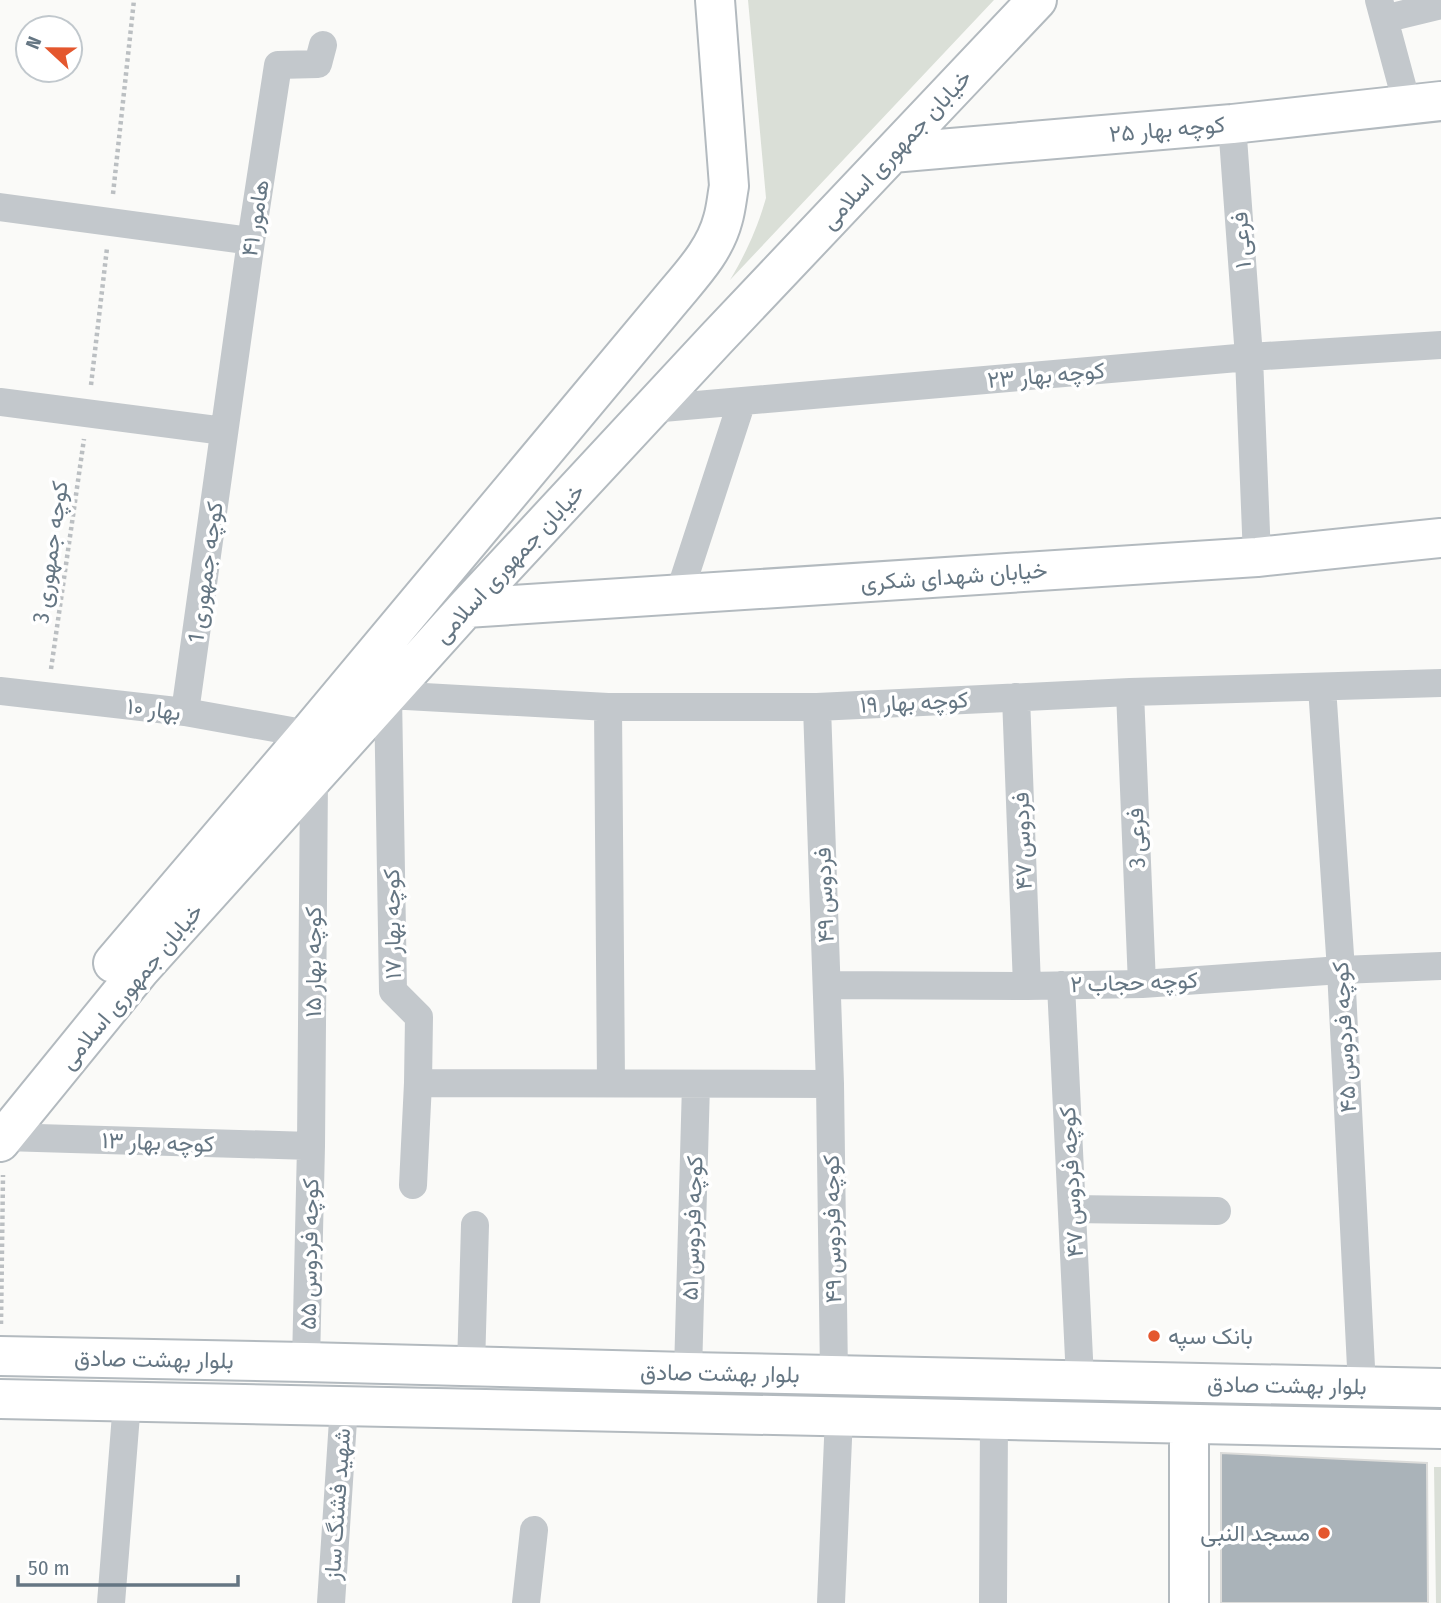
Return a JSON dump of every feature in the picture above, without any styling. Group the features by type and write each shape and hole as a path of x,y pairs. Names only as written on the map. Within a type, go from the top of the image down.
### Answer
{"street":[{"name":"خیابان جمهوری اسلامی","path":"0,1100 708,253 724,217 729,186 715,0"},
{"name":"خیابان جمهوری اسلامی","path":"2,1140 141,970 466,608 1037,0"},
{"path":"1424,102 1382,10 1441,5"},
{"name":"هامور ۴۱","path":"224,431 278,65 318,64 323,45"},
{"name":"کوچه بهار ۲۵","path":"892,153 1232,124 1424,102"},
{"name":"فرعی ۱","path":"1232,124 1249,357 1257,557"},
{"path":"0,207 251,241"},
{"path":"673,297 716,339"},
{"name":"کوچه بهار ۲۳","path":"651,409 1249,357 1441,345"},
{"path":"679,594 741,401"},
{"path":"0,402 224,431"},
{"name":"کوچه جمهوری 1","path":"185,712 224,431"},
{"name":"خیابان شهدای شکری","path":"466,608 1257,557 1441,538"},
{"name":"کوچه بهار ۱۹","path":"388,695 608,707 817,707 1130,692 1441,684"},
{"name":"کوچه فردوس ۴۵","path":"1322,687 1341,970 1362,1387"},
{"name":"بهار ۱۰","path":"0,691 185,712 308,734"},
{"name":"فرعی 3","path":"1130,692 1142,984"},
{"name":"کوچه بهار ۱۷","path":"388,695 393,990 419,1017 413,1185"},
{"name":"فردوس ۴۷","path":"1016,697 1027,986"},
{"path":"608,707 611,1083"},
{"name":"فردوس ۴۹","path":"817,707 830,1084"},
{"name":"کوچه بهار ۱۵","path":"311,1146 314,778"},
{"name":"کوچه حجاب ۲","path":"827,985 1142,984 1441,966"},
{"name":"کوچه فردوس ۴۷","path":"1061,985 1080,1379"},
{"path":"418,1083 830,1084"},
{"name":"کوچه فردوس ۵۱","path":"688,1372 696,1084"},
{"name":"کوچه فردوس ۴۹","path":"830,1084 834,1375"},
{"name":"کوچه بهار ۱۳","path":"2,1140 311,1146"},
{"name":"کوچه فردوس ۵۵","path":"306,1362 311,1146"},
{"path":"1072,1209 1217,1210"},
{"path":"471,1367 475,1225"},
{"name":"بلوار بهشت صادق","path":"1,1356 1441,1388"},
{"name":"بلوار بهشت صادق","path":"0,1399 1441,1429"},
{"path":"111,1603 127,1402"},
{"name":"شهید فشنگ ساز","path":"331,1603 344,1405"},
{"path":"831,1603 839,1416"},
{"path":"993,1603 994,1419"},
{"path":"1189,1424 1189,1603"},
{"path":"526,1603 534,1530"}],"path":[{"name":"کوچه جمهوری 3","path":"47,697 88,412"},
{"path":"1,1356 2,1140"}],"shaded area":[{"path":"748,0 994,0 730,280 751,241 766,198"},
{"path":"1434,1467 1441,1467 1441,1603 1436,1603"}],"building":[{"name":"مسجد النبی","path":"1221,1453 1427,1463 1428,1603 1221,1603"}],"place":[{"name":"بانک سپه","path":"1154,1336"},
{"name":"مسجد النبی","path":"1324,1533"}]}
